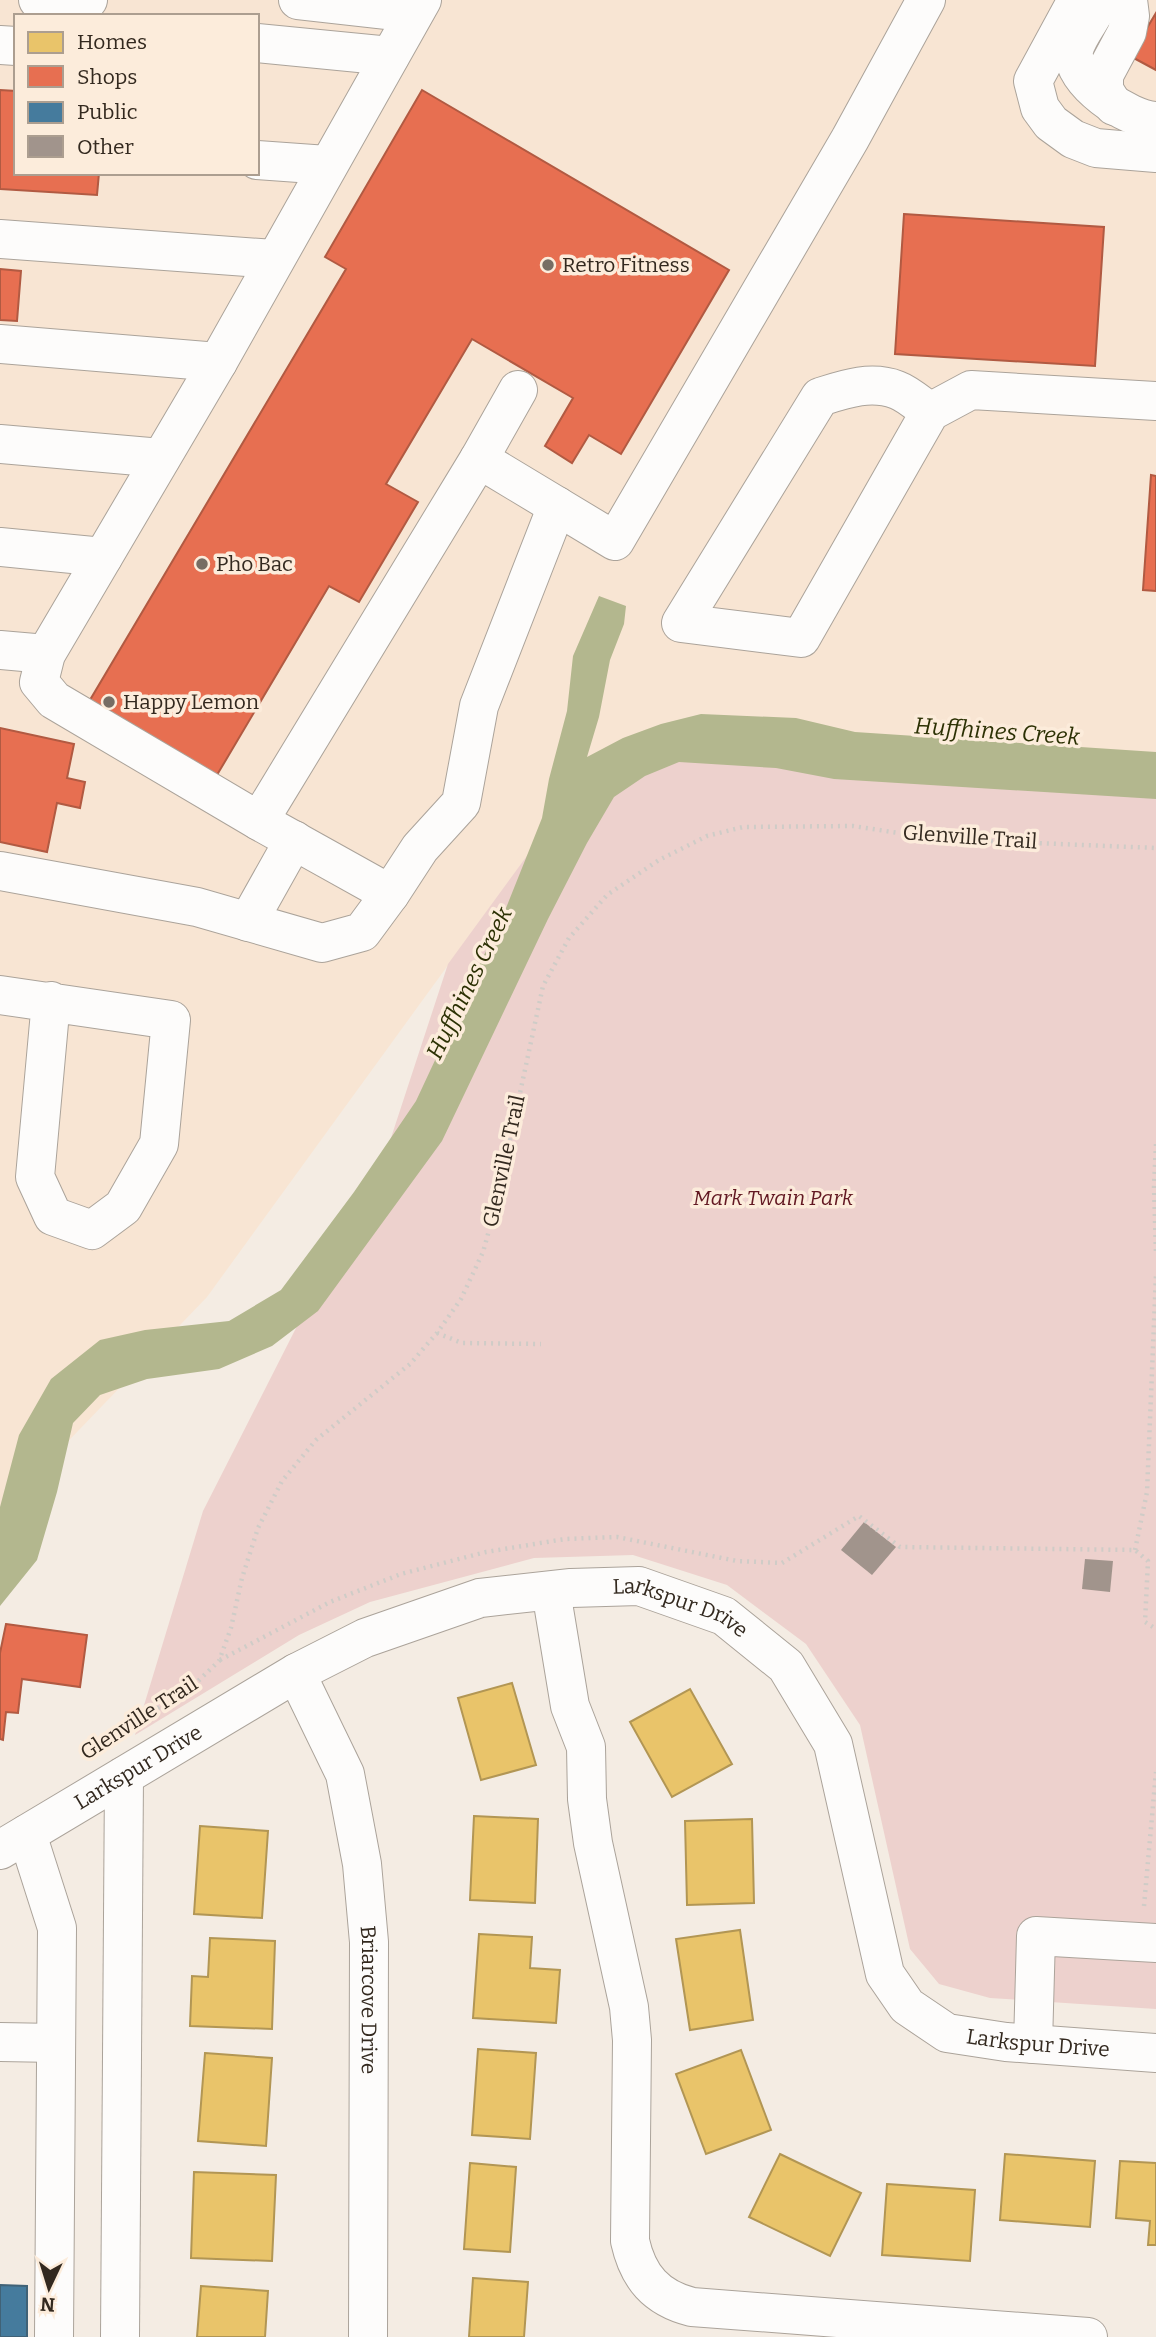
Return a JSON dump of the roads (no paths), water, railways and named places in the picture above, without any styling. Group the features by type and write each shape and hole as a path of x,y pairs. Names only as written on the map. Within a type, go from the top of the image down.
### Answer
{"street":[{"path":"38,0 76,3 88,0"},
{"path":"298,0 418,7 218,362 46,654 39,682 54,700 259,821 390,894"},
{"path":"479,459 615,541 850,139 926,0"},
{"path":"1077,0 1033,81 1040,108 1051,122 1073,139 1096,148 1156,153"},
{"path":"1101,0 1074,51 1077,64 1084,79 1114,106 1147,121 1156,121"},
{"path":"1114,106 1104,90 1104,75 1127,32 1130,16 1128,0"},
{"path":"259,43 390,56"},
{"path":"259,160 327,165"},
{"path":"0,239 274,259"},
{"path":"0,344 218,362"},
{"path":"930,412 898,390 873,385 847,388 820,397 681,623 801,638 930,412 971,390 1156,401"},
{"path":"259,821 479,459 518,390"},
{"path":"0,444 161,458"},
{"path":"0,871 197,908 322,943 362,932 420,848 461,803 479,706 557,506"},
{"path":"0,547 103,557"},
{"path":"0,650 46,654"},
{"path":"248,922 293,840"},
{"path":"0,995 51,1002 171,1020 159,1144 123,1207 93,1230 53,1216 35,1177 51,1002"},
{"name":"Larkspur Drive","path":"14,1842 296,1673 365,1638 480,1598 639,1586 724,1616 786,1667 833,1744 886,1974 907,2006 947,2033 1033,2044 1156,2053"},
{"path":"551,1591 570,1706 586,1747 588,1809 593,1843 629,2007 632,2040 630,2241 640,2271 659,2293 673,2302 692,2307 1088,2337"},
{"name":"Briarcove Drive","path":"296,1673 345,1774 362,1864 369,1942 368,2337"},
{"path":"120,2337 124,1776"},
{"path":"14,1842 57,1928 54,2337"},
{"path":"1033,2044 1036,1936 1148,1942"},
{"path":"0,2042 55,2043"}],"place":[{"name":"Retro Fitness","path":"548,265"},
{"name":"Pho Bac","path":"202,564"},
{"name":"Happy Lemon","path":"109,702"}],"water label":[{"name":"Huffhines Creek","path":"997,731"},
{"name":"Huffhines Creek","path":"469,983"}],"park label":[{"name":"Mark Twain Park","path":"773,1198"}]}
